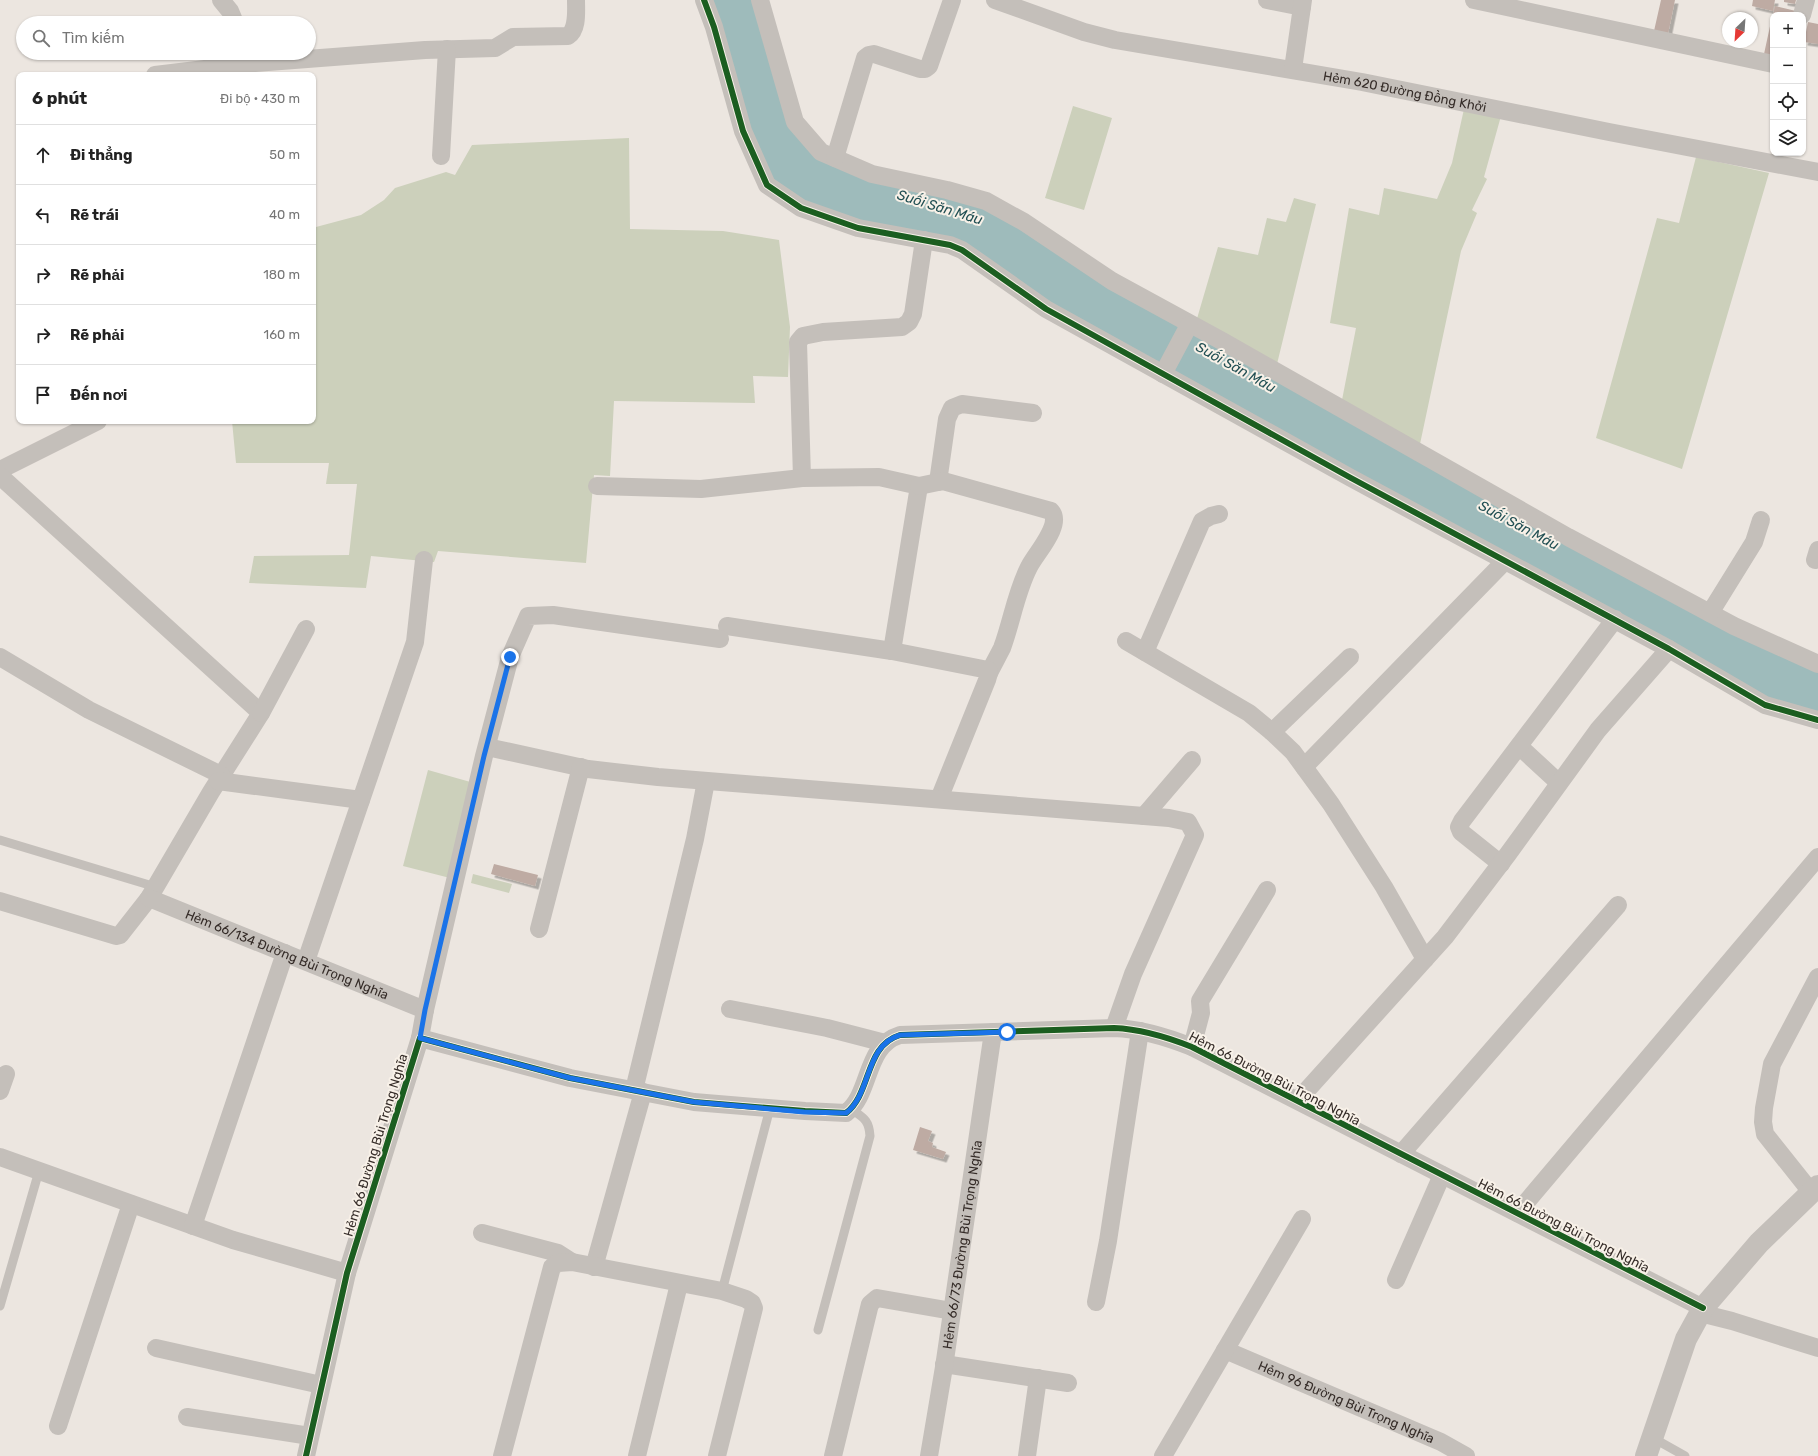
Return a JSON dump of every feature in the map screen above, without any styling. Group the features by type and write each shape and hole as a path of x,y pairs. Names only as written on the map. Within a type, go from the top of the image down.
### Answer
{"street":[{"path":"221,0 232,16"},
{"path":"316,55 495,48 513,37 568,36 572,33 574,28 576,0"},
{"path":"704,0 714,27 743,132 767,185 801,208 858,228 950,245 962,250 1046,309 1505,561 1669,649 1765,705 1818,720"},
{"path":"760,0 795,122 821,152 872,174 947,190 986,201 1024,222 1112,282 1189,325 1222,341 1568,537 1734,626 1818,664"},
{"path":"835,158 865,58 874,54 920,69 925,69 929,66 952,0"},
{"name":"Hẻm 620 Đường Đồng Khởi","path":"995,0 1105,38 1293,70 1818,172"},
{"path":"1267,0 1303,4 1293,70"},
{"path":"1474,0 1770,63"},
{"path":"1803,12 1806,0"},
{"path":"440,156 447,49"},
{"path":"172,72 241,60"},
{"path":"802,478 798,342 803,336 823,332 902,327 909,322 913,314 924,240"},
{"path":"1163,374 1189,325"},
{"path":"938,482 947,419 952,408 962,404 1033,413"},
{"path":"0,470 92,424"},
{"path":"0,476 261,713"},
{"path":"597,486 701,489 802,478 879,477 919,486 943,481 998,495 1051,511 1055,515 1051,532 1021,581 1001,649 989,673 939,800"},
{"path":"919,486 892,651 988,670 989,673"},
{"path":"1145,652 1202,521 1219,514"},
{"path":"1710,613 1756,539 1761,520"},
{"path":"306,962 415,642 424,560"},
{"path":"1304,767 1505,561"},
{"name":"Hẻm 66 Đường Bùi Trọng Nghĩa","path":"306,1456 347,1273 420,1038 425,1010 510,657 528,616 553,615 892,651"},
{"path":"1501,864 1462,832 1459,826 1615,620"},
{"path":"0,902 116,936 120,935 153,892 220,778 261,713 306,629"},
{"path":"1126,641 1248,713 1272,732 1293,752 1331,804 1384,887 1425,959"},
{"path":"1298,1100 1445,937 1501,864 1598,730 1669,649"},
{"path":"0,657 89,710 220,778 361,800"},
{"path":"1272,732 1350,657"},
{"path":"1519,746 1560,783"},
{"path":"487,748 581,767 706,782 1169,818 1188,822 1195,835 1133,974 1114,1028"},
{"path":"1144,816 1192,760"},
{"path":"539,929 581,767"},
{"path":"594,1267 639,1091 695,840 706,782"},
{"path":"1517,1213 1818,857"},
{"path":"1192,1047 1201,1013 1200,1001 1267,890"},
{"name":"Hẻm 66/134 Đường Bùi Trọng Nghĩa","path":"153,892 285,953 425,1010"},
{"path":"1401,1154 1618,905"},
{"path":"194,1226 285,953"},
{"path":"1649,1447 1686,1339 1701,1311 1759,1243 1815,1189 1765,1134 1763,1122 1772,1064 1818,977"},
{"path":"730,1009 827,1028 885,1043"},
{"name":"Hẻm 66 Đường Bùi Trọng Nghĩa","path":"885,1043 892,1037 900,1035 1114,1028 1140,1031 1175,1041 1192,1047 1298,1100 1517,1213 1701,1311 1818,1348"},
{"path":"1096,1302 1108,1241 1140,1031"},
{"name":"Hẻm 66/73 Đường Bùi Trọng Nghĩa","path":"929,1456 993,1032"},
{"path":"420,1038 570,1078 694,1102 846,1113 851,1109 878,1050 885,1043"},
{"path":"0,1091 6,1074"},
{"path":"0,1157 233,1240 347,1273"},
{"path":"1396,1280 1442,1175"},
{"path":"58,1426 131,1204"},
{"path":"1163,1456 1302,1219"},
{"path":"482,1233 558,1253 572,1262"},
{"path":"502,1456 552,1267 558,1263 572,1262 679,1284 722,1291 746,1299 752,1303 754,1308 717,1456"},
{"path":"637,1456 679,1284"},
{"path":"833,1456 870,1304 873,1300 877,1298 952,1311"},
{"path":"156,1348 322,1385"},
{"name":"Hẻm 96 Đường Bùi Trọng Nghĩa","path":"1225,1350 1441,1442 1466,1456"},
{"path":"944,1364 1068,1383"},
{"path":"1027,1456 1038,1378"},
{"path":"187,1417 310,1436"}],"lane":[{"path":"0,840 153,892"},
{"path":"722,1291 770,1108"},
{"path":"818,1330 870,1136 869,1126 862,1117 851,1109"},
{"path":"0,1306 39,1171"},
{"path":"1649,1447 1685,1456"}],"green space":[{"path":"1073,106 1112,118 1084,210 1045,198"},
{"path":"1464,109 1501,116 1484,177 1487,179 1472,210 1477,213 1461,251 1420,444 1342,400 1356,328 1330,323 1349,208 1379,215 1384,188 1437,199 1452,163"},
{"path":"629,138 630,229 723,231 779,240 790,327 788,377 753,376 755,403 614,401 610,476 594,475 586,563 438,551 434,562 371,556 366,588 249,583 254,556 349,555 357,484 326,484 329,463 236,463 232,424 316,424 316,227 361,215 384,200 395,188 446,172 455,175 472,145"},
{"path":"1696,157 1769,173 1682,469 1596,438 1657,218 1679,223"},
{"path":"1294,198 1316,204 1277,364 1196,322 1218,247 1258,255 1267,218 1286,222"},
{"path":"428,770 474,783 450,878 403,866"},
{"path":"473,874 512,884 509,893 471,883"}],"water":[{"name":"Suối Săn Máu","path":"710,0 754,0 816,156 984,206 1818,670 1818,715 1767,700 1053,307 967,247 861,223 804,204 772,181 749,130"}],"building":[{"path":"1661,0 1675,0 1668,34 1654,31"},
{"path":"1753,0 1775,0 1773,11 1752,6"},
{"path":"1784,0 1796,0 1795,4 1784,2"},
{"path":"1775,6 1796,11 1796,12 1774,12"},
{"path":"1808,22 1818,24 1818,44 1806,42"},
{"path":"1770,26 1770,56 1764,54"},
{"path":"494,864 538,875 535,886 491,874"},
{"path":"920,1127 932,1131 928,1141 933,1143 932,1147 946,1152 943,1159 913,1150"}],"cycle path":[{"path":"704,0 714,27 743,131 767,185 801,208 858,228 950,245 962,250 1046,309 1351,478 1669,649 1765,705 1818,720"},
{"path":"306,1456 347,1273 420,1038 570,1078 694,1102 846,1113 860,1094 874,1059 880,1049 888,1041 900,1035 1114,1028 1144,1032 1192,1047 1703,1308"}],"route":[{"path":"510,657 484,756 425,1010 420,1038 570,1078 694,1102 804,1112 846,1113 855,1104 878,1050 892,1037 900,1035 1007,1032"}]}
